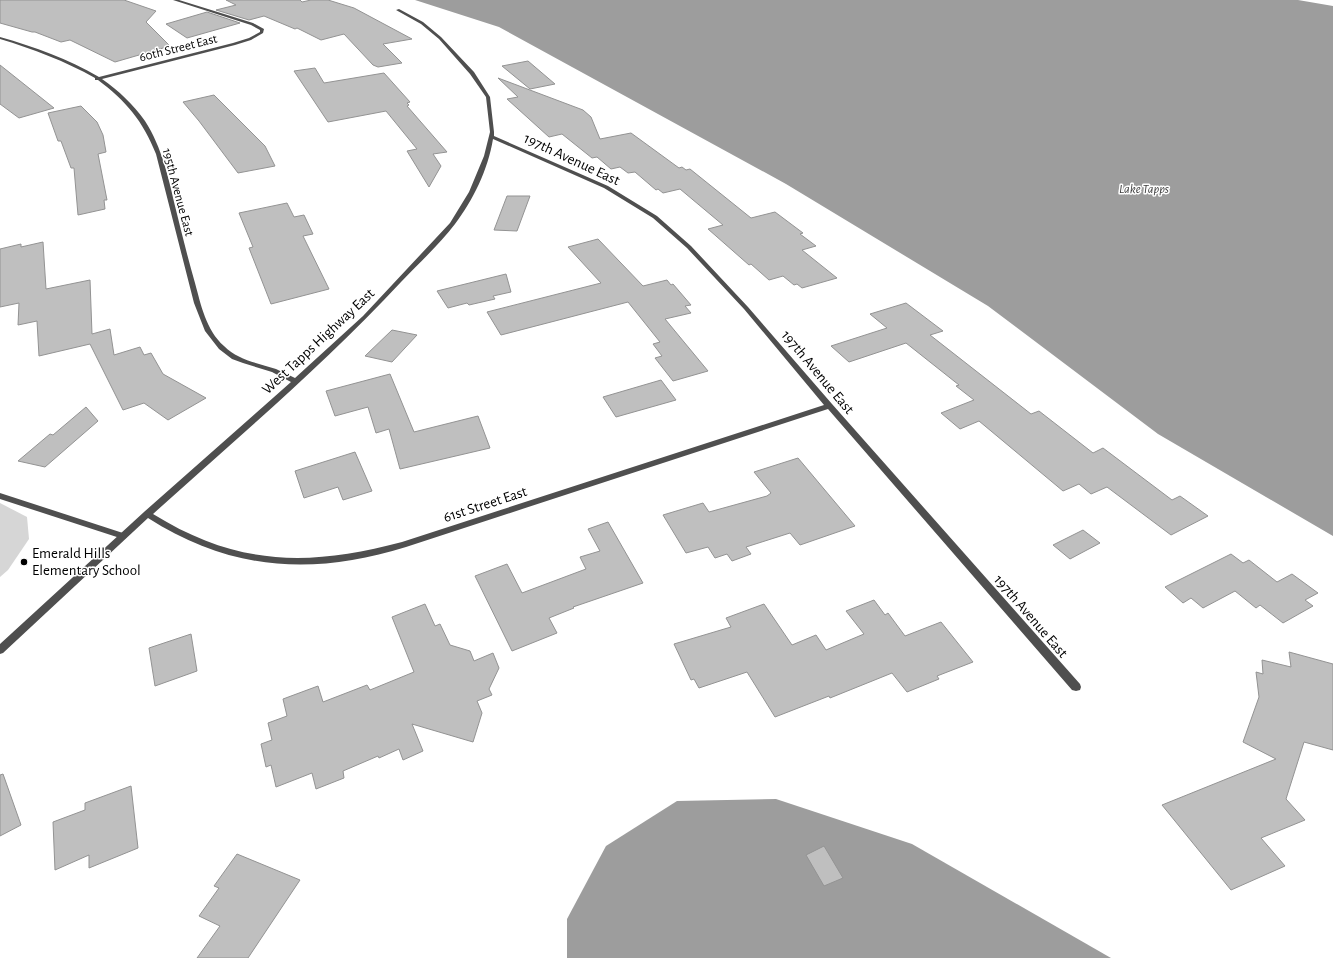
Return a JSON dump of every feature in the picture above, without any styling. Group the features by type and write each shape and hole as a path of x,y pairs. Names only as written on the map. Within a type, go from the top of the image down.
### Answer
{"street":[{"name":"60th Street East","path":"97,79 227,46 250,39 262,32 262,29 252,24 175,0"},
{"name":"West Tapps Highway East","path":"0,650 147,514 296,382 365,317 452,224 463,210 475,187 492,137 488,97 472,73 440,38 422,23 398,10"},
{"name":"195th Avenue East","path":"0,38 27,46 68,62 97,79 127,103 143,122 157,150 198,308 210,334 229,354 244,362 274,371 296,382"},
{"name":"197th Avenue East","path":"492,137 599,184 655,217 689,247 746,308 829,406 1076,687"},
{"name":"61st Street East","path":"147,514 187,536 232,552 266,560 299,562 377,552 403,545 829,406"},
{"path":"0,496 123,536"}],"shaded area":[{"path":"0,503 27,517 29,539 8,570 0,577"}],"water":[{"name":"Lake Tapps","path":"415,0 1298,0 1333,6 1333,536 1158,434 988,306 786,184 499,27"},
{"path":"776,799 912,844 1111,958 567,958 567,919 606,846 677,801"}],"building":[{"path":"0,0 124,0 156,11 146,22 170,46 115,62 70,40 61,42 35,32 0,23"},
{"path":"226,0 300,0 302,2 311,0 328,0 354,8 412,39 383,44 402,63 378,67 373,65 344,34 321,40 297,28 295,29 264,16 249,20 216,10 236,5"},
{"path":"207,12 240,23 187,38 166,24"},
{"path":"528,61 555,84 530,89 502,66"},
{"path":"0,65 54,108 19,118 0,104"},
{"path":"315,68 324,83 384,73 410,102 407,103 409,105 407,106 447,152 433,154 441,166 429,187 407,151 417,149 386,111 328,122 294,71"},
{"path":"498,78 583,110 591,117 600,139 631,133 679,168 682,167 686,170 690,169 751,218 775,212 803,233 800,234 816,246 802,250 837,278 802,288 797,284 794,285 783,276 769,280 751,264 749,265 708,229 723,225 680,189 663,193 658,189 656,190 635,172 628,173 620,167 611,169 597,157 592,158 562,134 549,137 507,99 518,97"},
{"path":"214,95 265,146 275,166 238,173 183,102"},
{"path":"81,106 97,122 103,135 106,152 98,154 107,200 104,200 105,209 78,215 74,168 71,168 61,141 58,141 48,113"},
{"path":"507,196 530,196 517,231 494,230"},
{"path":"287,203 294,217 304,215 313,234 303,236 329,289 271,304 249,248 253,247 239,213"},
{"path":"598,239 643,286 667,280 671,285 673,284 691,305 685,306 691,313 665,319 708,371 673,381 655,358 662,356 653,344 660,342 628,302 501,335 487,312 601,283 568,247"},
{"path":"43,242 46,289 90,280 92,334 110,329 114,355 140,347 144,355 151,353 163,374 206,398 168,420 144,403 123,410 90,344 39,356 37,321 18,325 19,303 0,307 0,249 21,244 21,247"},
{"path":"506,274 511,292 493,296 495,299 469,305 467,303 448,308 437,291"},
{"path":"906,303 943,331 930,335 1031,414 1039,411 1093,453 1103,448 1172,500 1180,496 1208,516 1171,535 1107,487 1091,494 1079,484 1063,491 979,421 960,429 941,413 974,400 956,386 959,385 906,343 849,362 831,346 887,328 870,314"},
{"path":"392,330 417,335 392,362 365,356"},
{"path":"390,374 414,432 478,416 490,448 400,469 389,429 376,433 368,407 335,416 326,391"},
{"path":"661,380 676,400 616,417 603,397"},
{"path":"86,407 98,421 45,467 18,461 50,434 53,435"},
{"path":"355,452 372,491 343,500 338,487 304,498 295,471"},
{"path":"798,458 855,526 800,545 790,533 746,547 751,554 732,561 727,554 715,558 708,547 686,553 663,515 703,503 709,512 767,496 771,493 754,472"},
{"path":"608,522 643,583 573,607 574,608 549,618 557,633 512,651 475,576 507,564 522,593 586,569 580,557 600,551 588,529"},
{"path":"1083,530 1100,543 1070,559 1053,545"},
{"path":"1231,554 1243,563 1249,560 1277,582 1292,574 1318,593 1305,600 1313,606 1283,623 1260,605 1256,608 1235,591 1203,608 1191,598 1183,603 1165,587"},
{"path":"874,600 885,615 888,613 905,636 941,622 973,662 937,676 939,679 907,692 892,673 830,698 829,696 775,717 747,672 699,688 694,679 691,680 674,644 731,627 726,618 764,604 792,645 816,635 826,650 864,634 846,611"},
{"path":"425,604 435,626 440,624 450,645 470,651 474,661 493,653 499,668 489,689 492,695 477,701 482,713 473,742 412,724 423,751 403,760 399,749 379,758 378,756 343,771 344,778 316,789 312,773 276,787 271,765 266,767 261,744 272,740 268,723 287,716 283,699 318,686 323,702 367,685 370,690 414,672 392,617"},
{"path":"191,634 197,671 155,686 149,648"},
{"path":"1289,652 1333,664 1333,750 1304,742 1286,799 1305,820 1261,838 1285,866 1231,890 1162,805 1276,759 1243,742 1259,697 1256,672 1263,674 1262,660 1291,667"},
{"path":"3,774 21,825 0,836 0,775"},
{"path":"131,786 138,848 89,868 89,855 55,870 53,822 85,810 85,803"},
{"path":"824,846 843,878 824,886 806,855"},
{"path":"237,854 300,880 248,958 197,958 220,926 199,916 219,888 214,886"}],"place":[{"name":"Emerald Hills Elementary School","path":"24,562"}]}
